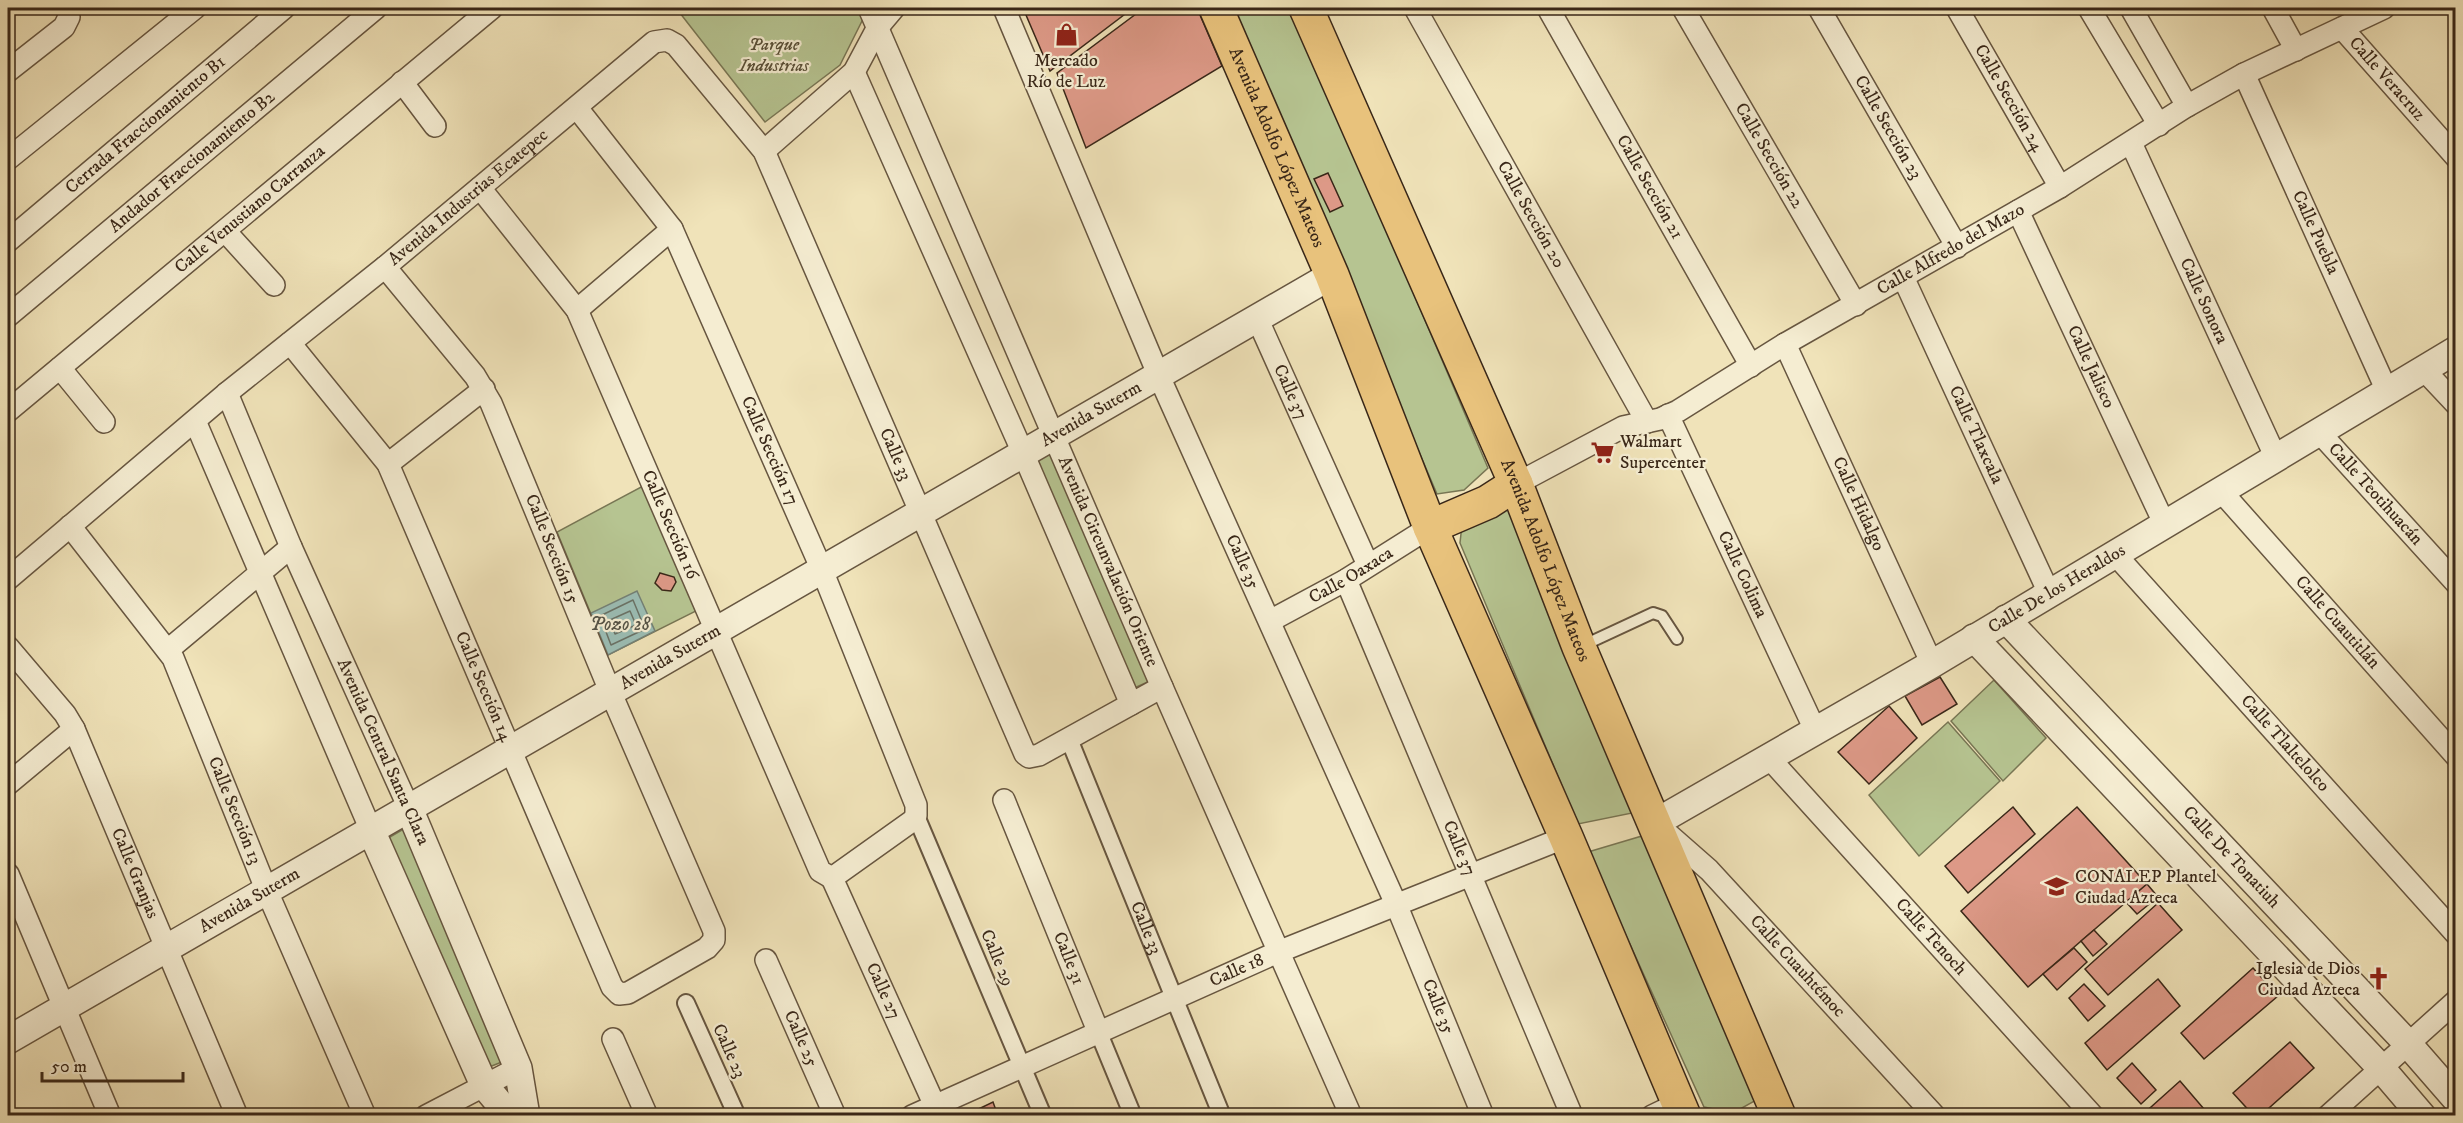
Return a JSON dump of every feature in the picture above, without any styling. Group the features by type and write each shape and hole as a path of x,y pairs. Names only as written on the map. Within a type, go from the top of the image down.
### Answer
{"main road":[{"name":"Avenida Adolfo López Mateos","path":"1216,8 1332,275 1430,527 1566,837 1671,1112"},
{"name":"Avenida Adolfo López Mateos","path":"1306,8 1516,484 1579,647 1779,1116"},
{"path":"1430,527 1488,502 1516,484"}],"street":[{"path":"8,71 64,27 69,17 67,8"},
{"path":"8,159 195,8"},
{"name":"Cerrada Fraccionamiento B1","path":"8,241 284,8"},
{"name":"Andador Fraccionamiento B2","path":"8,316 376,8"},
{"name":"Calle Venustiano Carranza","path":"8,411 492,8"},
{"name":"Avenida Circunvalación Oriente","path":"869,8 1162,687 1351,1116"},
{"path":"764,151 854,72 878,27 894,8"},
{"name":"Calle 35","path":"1004,8 1158,374 1396,904 1483,1116"},
{"name":"Calle Sección 20","path":"1415,8 1647,422"},
{"name":"Calle Sección 21","path":"1548,8 1751,366"},
{"name":"Calle Sección 22","path":"1683,8 1856,305"},
{"name":"Calle Sección 23","path":"1819,8 1957,247"},
{"name":"Calle Sección 24","path":"1957,8 2060,187"},
{"path":"2089,8 2159,125"},
{"path":"2131,8 2187,106"},
{"path":"2272,8 2296,50"},
{"name":"Calle Alfredo del Mazo","path":"1516,484 1623,428 1668,415 2060,187 2187,106 2244,74 2384,8"},
{"name":"Calle Veracruz","path":"2342,28 2456,157"},
{"name":"Avenida Industrias Ecatepec","path":"8,579 227,393 385,267 654,42 668,40 676,45 764,151"},
{"name":"Avenida Circunvalación Oriente","path":"854,72 1023,453 1131,704"},
{"name":"Calle Puebla","path":"2244,74 2387,391"},
{"path":"402,82 435,126"},
{"name":"Calle Sección 17","path":"577,108 672,228 822,570 916,805 916,816"},
{"name":"Calle Sonora","path":"2131,143 2276,458"},
{"name":"Calle 33","path":"764,151 1022,750 1029,757 1040,755 1069,739 1222,1116"},
{"name":"Calle Sección 16","path":"480,188 577,310 820,871 832,878"},
{"name":"Calle Jalisco","path":"2018,211 2164,523"},
{"path":"577,310 672,228"},
{"path":"225,231 274,285"},
{"name":"Calle Sección 15","path":"385,267 484,389 610,691 714,931 714,940 707,948 671,968"},
{"name":"Avenida Suterm","path":"8,1040 509,747 716,632 1332,275"},
{"name":"Calle Tlaxcala","path":"1903,277 2049,593"},
{"name":"Calle 37","path":"1257,318 1368,565"},
{"name":"Calle Sección 14","path":"290,343 388,464 616,992 624,995 671,968"},
{"name":"Calle Hidalgo","path":"1785,345 1932,664"},
{"name":"Calle De los Heraldos","path":"1655,823 1932,664 2456,350"},
{"path":"60,368 104,422"},
{"path":"2424,370 2456,404"},
{"path":"388,464 484,389"},
{"name":"Avenida Central Santa Clara","path":"227,393 291,547 408,806 518,1068 526,1116"},
{"name":"Calle Colima","path":"1668,415 1816,732"},
{"path":"195,421 370,828 484,1085 510,1116"},
{"name":"Calle Teotihuacán","path":"2319,432 2456,583"},
{"name":"Calle Cuautitlán","path":"2220,490 2456,756"},
{"name":"Calle Sección 13","path":"70,526 168,650 266,889 365,1116"},
{"name":"Calle Oaxaca","path":"1270,621 1346,580 1430,527"},
{"path":"168,650 291,547"},
{"name":"Calle Tlaltelolco","path":"2114,553 2456,934"},
{"name":"Calle 37","path":"1346,580 1572,1116"},
{"name":"Calle De Tonatiuh","path":"2006,619 2409,1045 2456,1099"},
{"name":"Calle De Tonatiuh","path":"1974,638 2381,1068 2422,1116"},
{"name":"Calle Granjas","path":"8,647 65,714 74,729 237,1116"},
{"path":"1069,739 1162,687"},
{"path":"8,783 74,729"},
{"name":"Calle Tenoch","path":"1770,759 2093,1116"},
{"name":"Calle 31","path":"1004,800 1133,1116"},
{"path":"832,878 907,826 916,816"},
{"name":"Calle 29","path":"916,816 1043,1116"},
{"name":"Calle Cuauhtémoc","path":"1655,823 1709,870 1935,1116"},
{"name":"Calle 18","path":"912,1116 1173,997 1278,952 1566,837"},
{"path":"8,874 110,1116"},
{"name":"Calle 27","path":"832,878 935,1106"},
{"name":"Calle 25","path":"766,960 835,1116"},
{"path":"2328,1116 2456,1001"},
{"name":"Calle 23","path":"686,1003 737,1116"},
{"path":"613,1039 647,1116"},
{"path":"426,1116 518,1068"}],"lane":[{"path":"1579,647 1653,613 1662,616 1677,639"}],"green space":[{"name":"Parque Industrias","path":"676,8 860,8 864,17 840,65 765,122"},
{"path":"1229,8 1292,8 1488,468 1464,490 1437,494"},
{"path":"1052,451 1150,681 1132,689 1033,460"},
{"path":"643,486 696,611 608,655 557,532"},
{"path":"1506,501 1642,811 1578,824 1460,543 1464,507"},
{"path":"1994,680 2046,738 2003,781 1951,721"},
{"path":"1948,722 2000,781 1919,856 1869,795"},
{"path":"407,827 507,1060 484,1069 383,841"},
{"path":"1652,833 1760,1098 1733,1113 1704,1107 1588,852"}],"water":[{"name":"Pozo 28","path":"637,591 655,631 608,655 591,613"}],"building":[{"name":"Mercado Río de Luz","path":"1023,8 1133,8 1050,71"},
{"path":"1144,8 1197,8 1222,66 1086,148 1057,73"},
{"path":"1328,173 1343,206 1330,212 1314,179"},
{"path":"660,573 674,577 676,582 671,591 662,590 655,583"},
{"path":"1940,677 1957,704 1922,725 1905,696"},
{"path":"1889,706 1917,738 1869,784 1838,752"},
{"path":"2013,807 2035,834 1968,893 1945,866"},
{"path":"2077,807 2147,884 2028,987 1961,911"},
{"path":"2147,884 2158,897 2137,914 2126,902"},
{"path":"2158,903 2182,930 2108,995 2085,969"},
{"path":"2094,930 2107,944 2093,956 2081,941"},
{"path":"2074,948 2087,962 2057,990 2043,974"},
{"path":"2253,968 2278,996 2204,1059 2181,1033"},
{"path":"2158,979 2180,1006 2107,1070 2085,1043"},
{"path":"2084,984 2105,1006 2088,1021 2069,998"},
{"path":"2290,1042 2314,1068 2260,1116 2254,1116 2233,1093"},
{"path":"2132,1063 2156,1090 2141,1104 2117,1078"},
{"path":"2180,1081 2210,1116 2141,1116"},
{"path":"993,1102 998,1116 964,1116"}],"place":[{"name":"Mercado Río de Luz","path":"1066,35"},
{"name":"Walmart Supercenter","path":"1602,452"},
{"name":"CONALEP Plantel Ciudad Azteca","path":"2057,887"},
{"name":"Iglesia de Dios Ciudad Azteca","path":"2378,979"}]}
